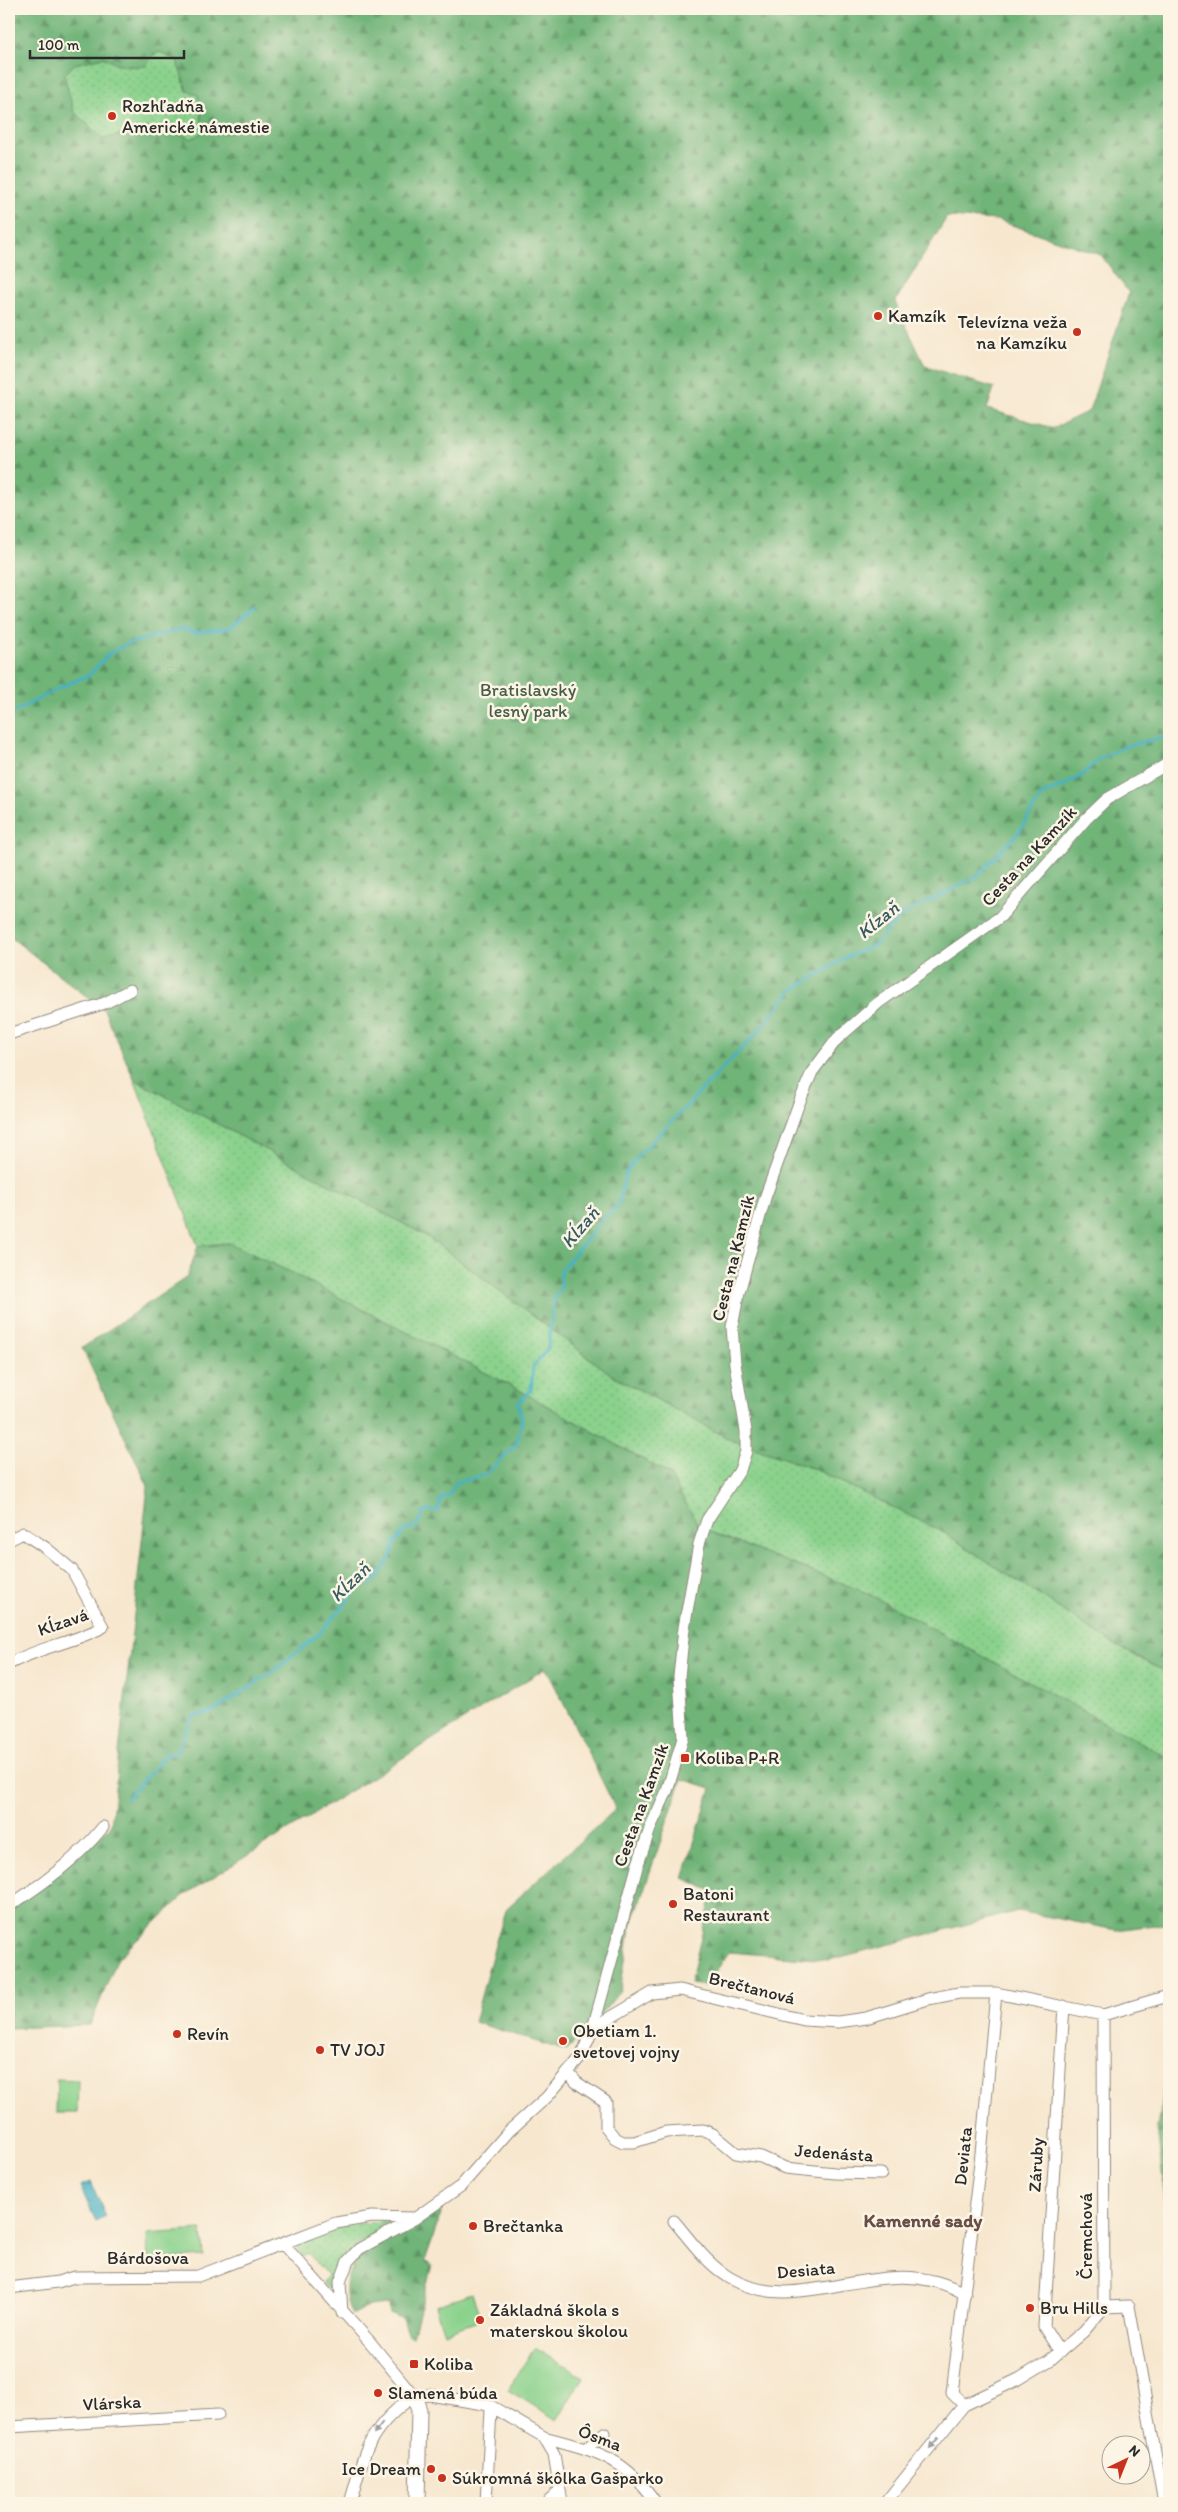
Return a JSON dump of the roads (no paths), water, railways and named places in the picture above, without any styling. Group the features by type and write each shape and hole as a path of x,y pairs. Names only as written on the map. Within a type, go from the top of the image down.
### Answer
{"street":[{"name":"Cesta na Kamzík","path":"593,2028 637,1867 651,1826 667,1791 683,1738 679,1677 684,1628 699,1544 707,1520 740,1470 746,1451 744,1414 735,1364 732,1327 735,1311 765,1198 812,1072 837,1039 878,1003 1000,917 1086,819 1107,799 1169,763"},
{"path":"9,1034 105,1003 130,990"},
{"name":"Kĺzavá","path":"9,1540 23,1533 46,1548 72,1570 103,1627 86,1635 32,1652 9,1664"},
{"path":"9,1906 65,1866 104,1827"},
{"name":"Brečtanová","path":"593,2028 652,1993 680,1990 804,2020 838,2022 866,2018 943,1995 973,1992 996,1993 1103,2015 1168,1996"},
{"name":"Deviata","path":"964,2405 952,2393 981,2154 996,1993"},
{"name":"Záruby","path":"1060,2352 1044,2327 1064,2006"},
{"name":"Čremchová","path":"1103,2015 1104,2307"},
{"path":"342,2313 340,2282 348,2261 358,2249 414,2218 458,2188 509,2131 547,2097 581,2057 593,2028"},
{"name":"Jedenásta","path":"568,2072 576,2082 606,2102 606,2127 610,2134 620,2141 634,2142 666,2132 703,2130 713,2134 736,2152 761,2157 785,2168 835,2173 881,2174"},
{"path":"414,2218 372,2217 336,2223 283,2244 342,2313 370,2342 414,2396 419,2410 417,2503"},
{"name":"Desiata","path":"674,2221 704,2257 716,2268 731,2278 755,2288 788,2292 912,2276 938,2281 964,2294"},
{"name":"Bárdošova","path":"9,2288 58,2282 74,2276 198,2276 283,2244"},
{"path":"885,2503 964,2405 1019,2380 1060,2352 1084,2331 1104,2307 1129,2306 1164,2503"},
{"path":"350,2503 363,2456 371,2438 387,2418 414,2396 430,2395 489,2405 491,2410 486,2503"},
{"name":"Ôsma","path":"489,2405 544,2437 590,2450 613,2460 632,2473 656,2503"},
{"name":"Vlárska","path":"9,2427 218,2415"},
{"path":"590,2450 604,2433"},
{"path":"544,2437 554,2454 562,2503"},
{"path":"546,2503 560,2490"}],"water":[{"path":"91,2182 106,2217 96,2222 80,2186"}],"waterway":[{"path":"9,715 61,687 89,675 111,652 130,643 180,629 196,633 230,628 255,607"},
{"name":"Kĺzaň","path":"126,1799 164,1755 176,1753 192,1717 214,1711 275,1670 320,1633 360,1586 375,1581 390,1558 395,1542 405,1530 416,1527 425,1511 438,1511 441,1498 448,1496 457,1482 485,1475 516,1445 522,1421 518,1403 531,1390 533,1367 548,1348 554,1300 561,1287 561,1270 605,1217 617,1207 626,1173 637,1157 756,1034 791,991 847,957 875,945 902,915 976,877 1018,833 1042,795 1065,785 1082,775 1097,760 1126,746 1169,736"}],"place":[{"name":"Rozhľadňa Americké námestie","path":"112,116"},
{"name":"Kamzík","path":"878,316"},
{"name":"Televízna veža na Kamzíku","path":"1077,332"},
{"name":"Koliba P+R","path":"685,1758"},
{"name":"Batoni Restaurant","path":"673,1904"},
{"name":"Revín","path":"177,2034"},
{"name":"Obetiam 1. svetovej vojny","path":"563,2041"},
{"name":"TV JOJ","path":"320,2050"},
{"name":"Brečtanka","path":"473,2226"},
{"name":"Bru Hills","path":"1030,2308"},
{"name":"Základná škola s materskou školou","path":"480,2320"},
{"name":"Koliba","path":"414,2364"},
{"name":"Slamená búda","path":"378,2393"},
{"name":"Ice Dream","path":"431,2469"},
{"name":"Súkromná škôlka Gašparko","path":"442,2478"}],"district":[{"name":"Kamenné sady","path":"923,2220"}],"park label":[{"name":"Bratislavský lesný park","path":"528,700"}]}
